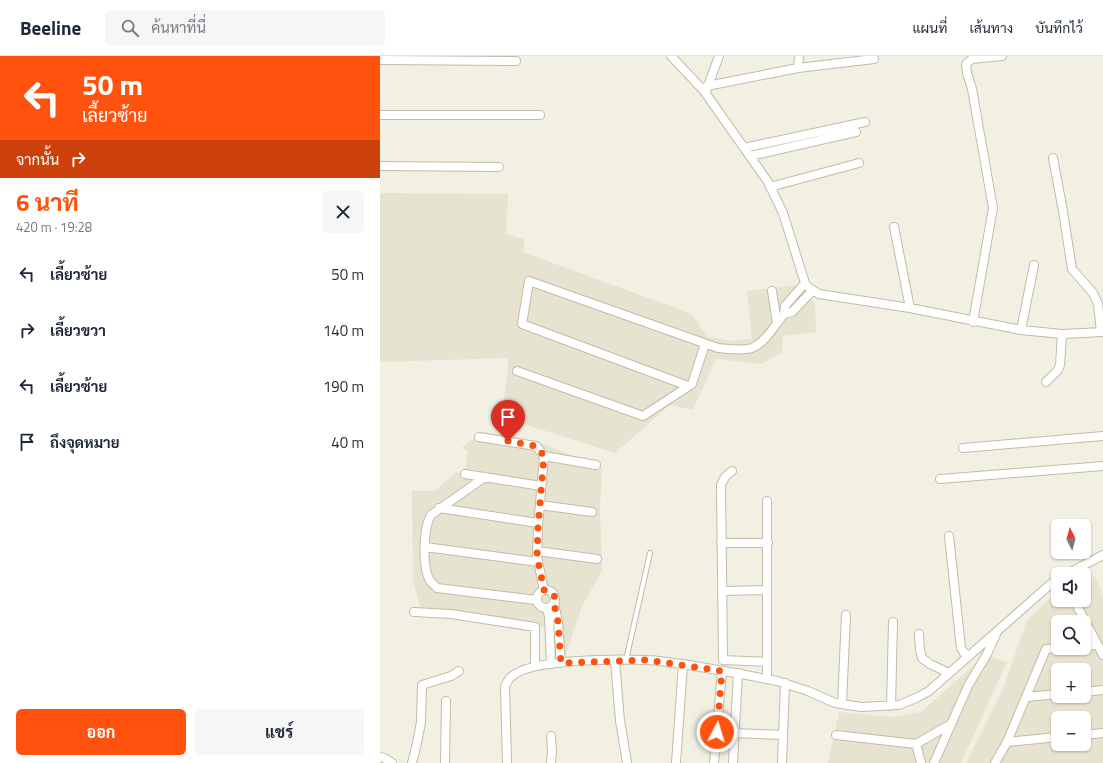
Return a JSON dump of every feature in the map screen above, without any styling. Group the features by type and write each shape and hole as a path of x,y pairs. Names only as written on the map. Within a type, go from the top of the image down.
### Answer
{"street":[{"path":"671,56 706,90 770,187 783,213 805,283 809,288 819,294 910,308 973,322 1021,330 1062,334 1102,332 1098,304 1093,294 1072,268 1053,158"},
{"path":"706,90 719,56"},
{"path":"798,68 799,56"},
{"path":"973,322 993,208 972,89 966,64 972,59 1002,56"},
{"path":"380,60 428,58 516,61"},
{"path":"706,90 798,68 874,59"},
{"path":"380,115 540,115"},
{"path":"744,148 865,122"},
{"path":"750,156 856,132"},
{"path":"770,187 859,162"},
{"path":"380,166 499,167"},
{"path":"894,227 910,308"},
{"path":"1021,330 1034,265"},
{"path":"688,386 522,324 529,281 705,344 718,348 740,350 753,348 760,344 784,314 785,306 805,283"},
{"path":"784,314 792,312 813,290"},
{"path":"772,291 777,322"},
{"path":"1046,382 1059,367 1062,334"},
{"path":"518,371 643,416 692,384 705,344"},
{"path":"479,436 536,446 544,456 596,465"},
{"path":"963,448 1103,436"},
{"path":"544,456 537,551 544,590"},
{"path":"940,479 1103,466"},
{"path":"732,471 725,477 721,485 723,660 767,662"},
{"path":"465,474 541,486"},
{"path":"485,477 439,508 431,515 427,522 425,546 426,566 430,581 437,588 536,600 541,607 547,609"},
{"path":"767,501 767,679"},
{"path":"540,505 592,512"},
{"path":"439,508 538,523"},
{"path":"949,536 961,648 964,653 969,656"},
{"path":"722,543 768,543"},
{"path":"425,546 538,562"},
{"path":"537,551 597,559"},
{"path":"1080,567 1103,555"},
{"path":"507,763 505,686 510,677 535,666 614,660 647,660 683,664 767,679 808,691 835,703 862,708 899,705 929,691 1051,584"},
{"path":"536,600 538,594 544,590 548,590 555,597 554,603 558,622 561,663"},
{"path":"722,591 767,590"},
{"path":"547,609 554,603"},
{"path":"1078,607 1103,655"},
{"path":"547,609 549,616 551,664"},
{"path":"414,612 451,614 534,627 535,666"},
{"path":"842,704 846,615"},
{"path":"891,706 893,622"},
{"path":"934,763 968,686 987,654 997,631"},
{"path":"919,634 922,658 930,664 949,673"},
{"path":"1091,645 1097,645"},
{"path":"995,763 1006,742 1046,649 1051,649"},
{"path":"614,660 620,721 627,763"},
{"path":"676,763 683,664"},
{"path":"412,763 420,722 422,685 451,676 459,671"},
{"path":"714,763 722,671"},
{"path":"734,763 738,673"},
{"path":"782,763 784,684"},
{"path":"1091,691 1103,690"},
{"path":"1026,697 1051,695"},
{"path":"445,763 446,701"},
{"path":"836,735 916,744 951,724"},
{"path":"735,733 783,735"},
{"path":"1091,734 1103,733"},
{"path":"551,736 551,763"},
{"path":"1006,742 1051,738"},
{"path":"916,744 921,763"},
{"path":"380,757 392,763"}],"lane":[{"path":"626,660 650,553"}],"shaded area":[{"path":"380,193 508,194 506,234 525,239 523,252 692,314 707,337 732,341 752,339 747,291 795,285 815,303 816,332 783,336 782,353 761,364 716,359 693,410 670,405 615,453 502,417 509,358 380,362"},
{"path":"483,432 538,442 602,467 600,507 602,571 582,606 564,660 545,662 545,627 422,613 413,581 412,491 434,491 457,472 464,477 468,452 462,447"},
{"path":"1095,576 1103,595 1103,763 966,763 1003,689 1027,620 1051,598 1051,607 1091,607 1091,577"},
{"path":"985,655 1007,662 961,763 828,763 839,712 891,717 921,712"}],"route":[{"path":"508,441 536,446 544,456 537,556 544,590 548,590 555,597 554,603 558,622 561,663 571,661 647,660 683,664 722,671 717,732"}]}
